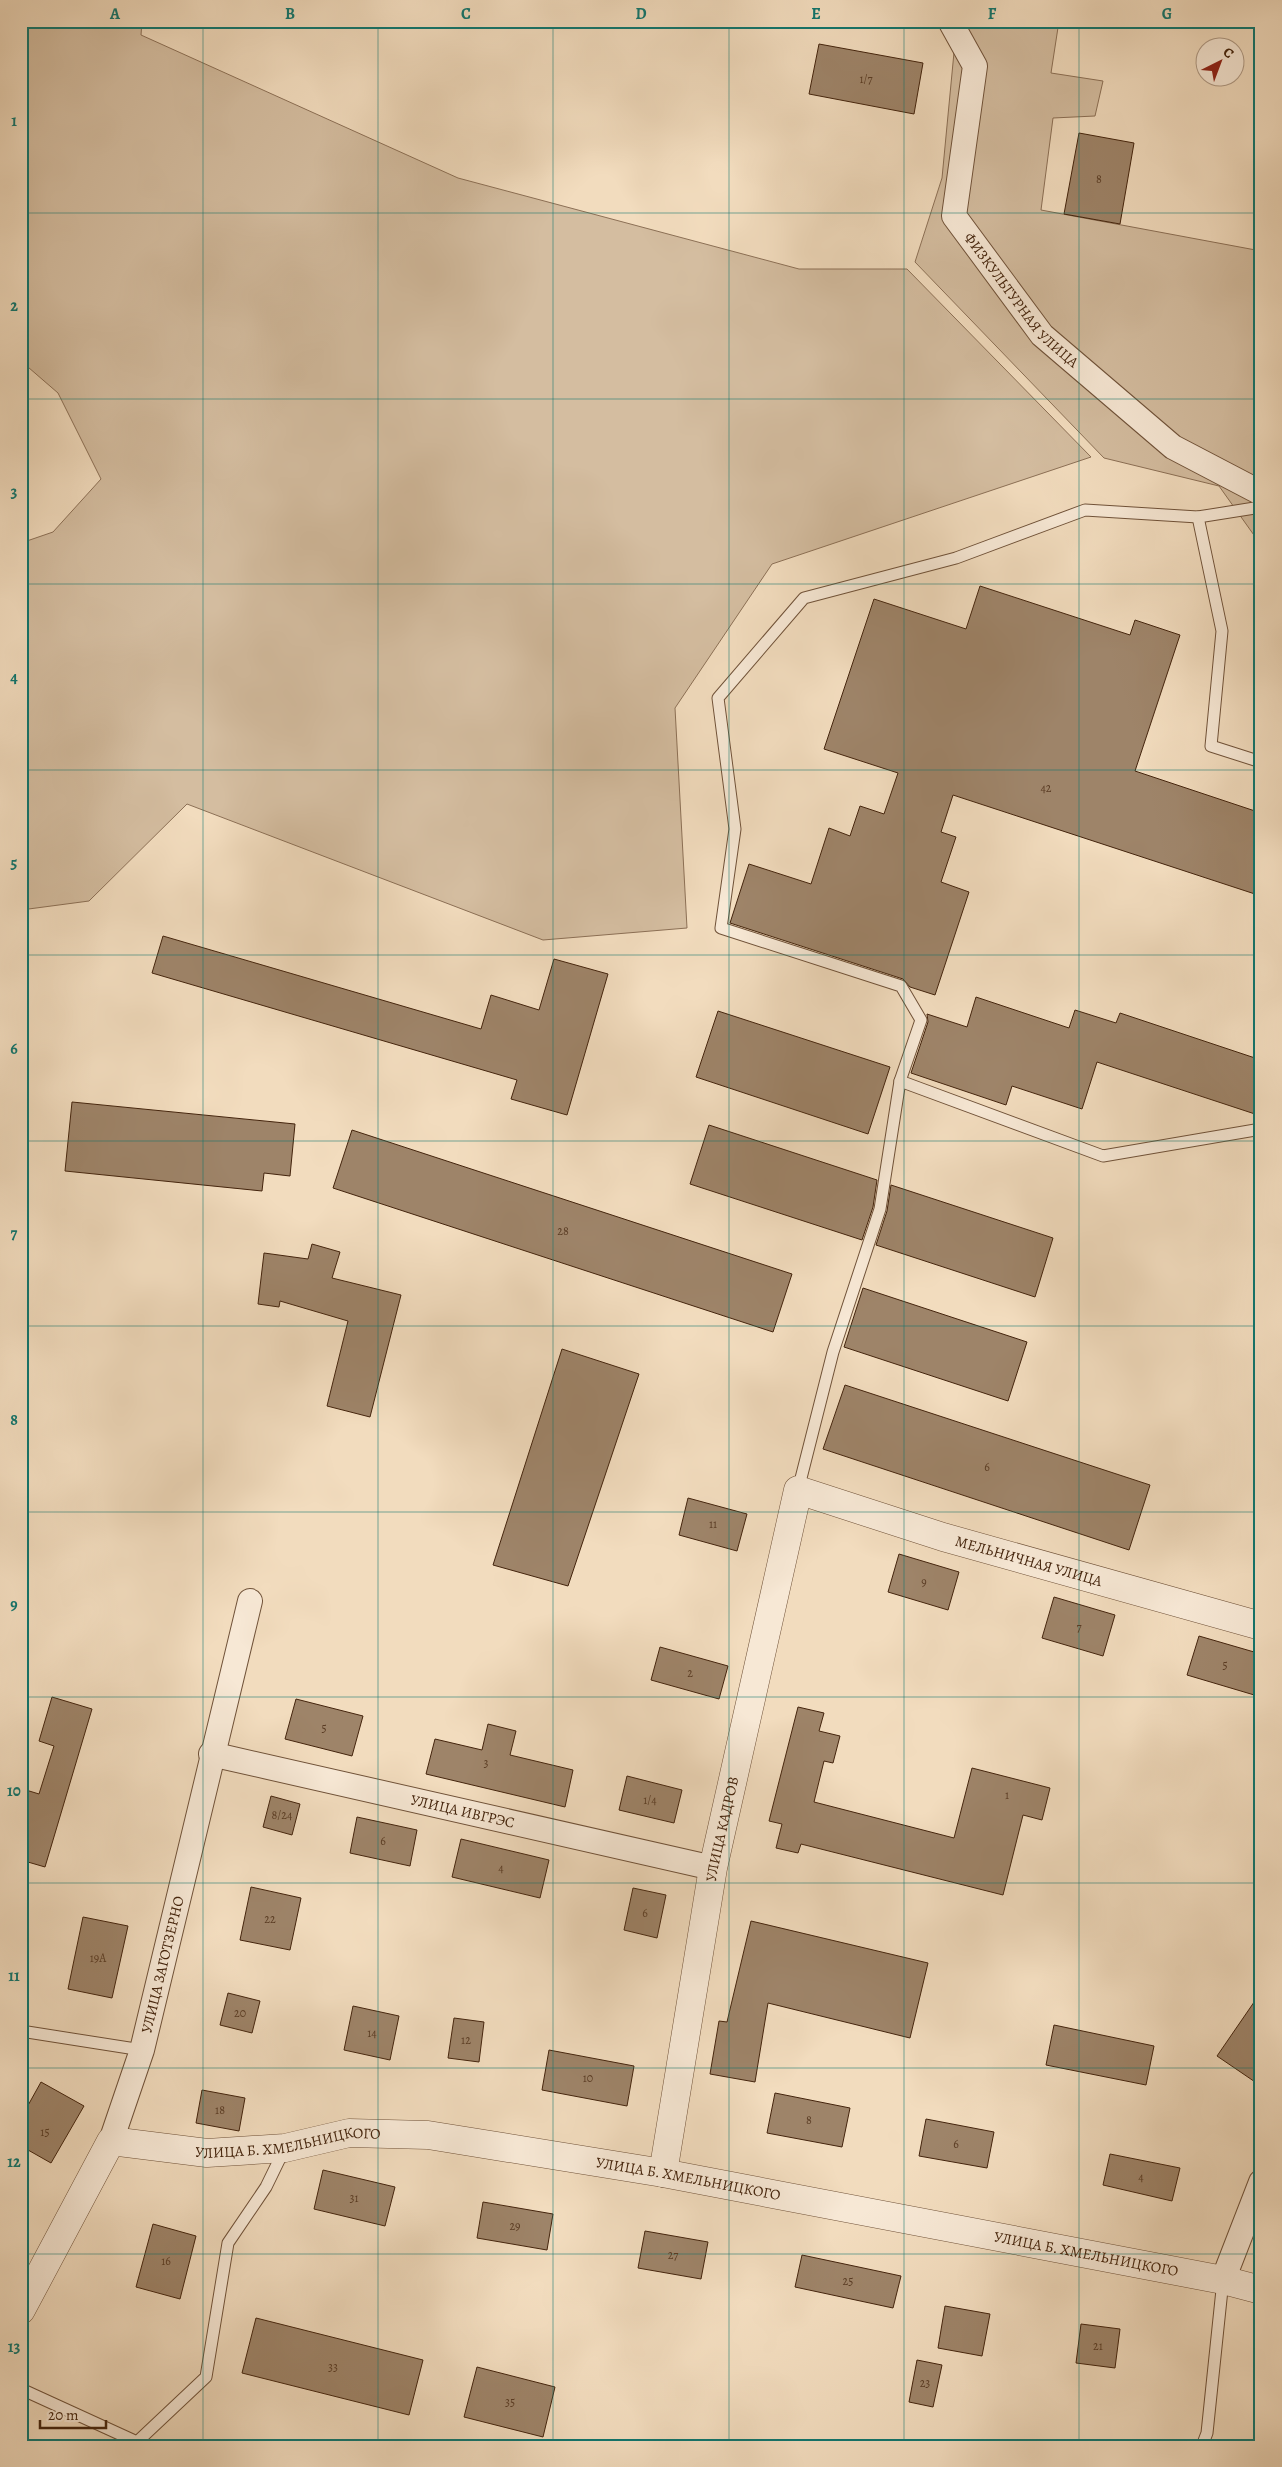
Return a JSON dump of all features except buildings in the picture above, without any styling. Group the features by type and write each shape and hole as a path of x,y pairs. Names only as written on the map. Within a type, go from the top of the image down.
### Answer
{"street":[{"name":"ФИЗКУЛЬТУРНАЯ УЛИЦА","path":"950,21 975,66 954,216 1042,335 1173,447 1261,493"},
{"name":"МЕЛЬНИЧНАЯ УЛИЦА","path":"798,1490 943,1537 1261,1626"},
{"name":"УЛИЦА КАДРОВ","path":"663,2173 713,1868 798,1490"},
{"name":"УЛИЦА ЗАГОТЗЕРНО","path":"21,2310 111,2141 142,2050 250,1601"},
{"name":"УЛИЦА ИВГРЭС","path":"212,1754 713,1868"},
{"name":"УЛИЦА Б. ХМЕЛЬНИЦКОГО","path":"111,2141 207,2153 285,2148 349,2133 428,2135 663,2173 1223,2280 1261,2290"},
{"path":"1223,2280 1261,2182"}],"lane":[{"path":"798,1490 833,1352 880,1209 900,1081 921,1020 901,986 721,928 735,830 718,698 804,598 956,558 1085,510 1198,517 1261,507"},
{"path":"1198,517 1222,631 1211,746 1261,762"},
{"path":"900,1081 1103,1156 1261,1129"},
{"path":"21,2030 142,2050"},
{"path":"21,2389 137,2442 206,2376 228,2243 266,2187 285,2148"},
{"path":"1202,2446 1207,2433 1223,2280"}],"shaded area":[{"path":"21,21 142,21 141,35 458,178 799,269 907,269 1091,457 772,564 675,708 687,928 543,940 187,804 89,901 21,910 21,543 53,532 101,479 58,393 21,361"},
{"path":"957,21 1059,21 1051,73 1103,81 1095,116 1053,118 1041,210 1261,251 1261,545 1219,486 1104,458 915,262 942,178"}]}
